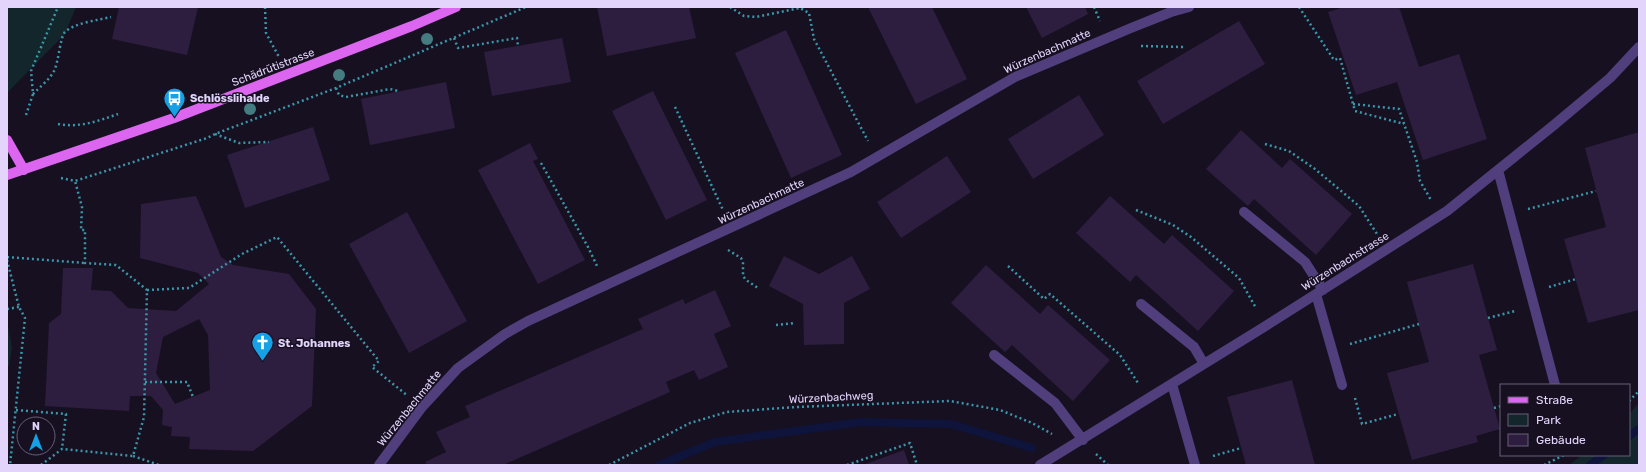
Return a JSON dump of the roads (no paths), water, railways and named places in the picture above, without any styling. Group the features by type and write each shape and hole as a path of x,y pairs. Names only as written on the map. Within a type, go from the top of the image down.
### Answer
{"main road":[{"name":"Schädrütistrasse","path":"7,175 174,118 404,29 456,7"},
{"path":"7,140 24,170"}],"street":[{"name":"Würzenbachmatte","path":"380,465 422,407 458,368 505,334 528,321 851,172 1015,77 1131,28 1171,12 1189,7"},
{"name":"Würzenbachstrasse","path":"1040,465 1148,400 1440,215 1498,170 1610,78 1639,47"},
{"path":"1498,170 1555,384"},
{"path":"1244,212 1305,262 1319,292 1342,385"},
{"path":"1141,304 1194,347 1204,364"},
{"path":"994,356 1055,403 1083,440"},
{"path":"1172,384 1195,465"}],"waterway":[{"path":"659,465 715,442 861,422 951,424 1032,448"},
{"path":"1630,435 1639,429"},
{"path":"1590,465 1603,456"}],"place":[{"name":"Schlösslihalde","path":"174,118"},
{"name":"St. Johannes","path":"262,362"}]}
